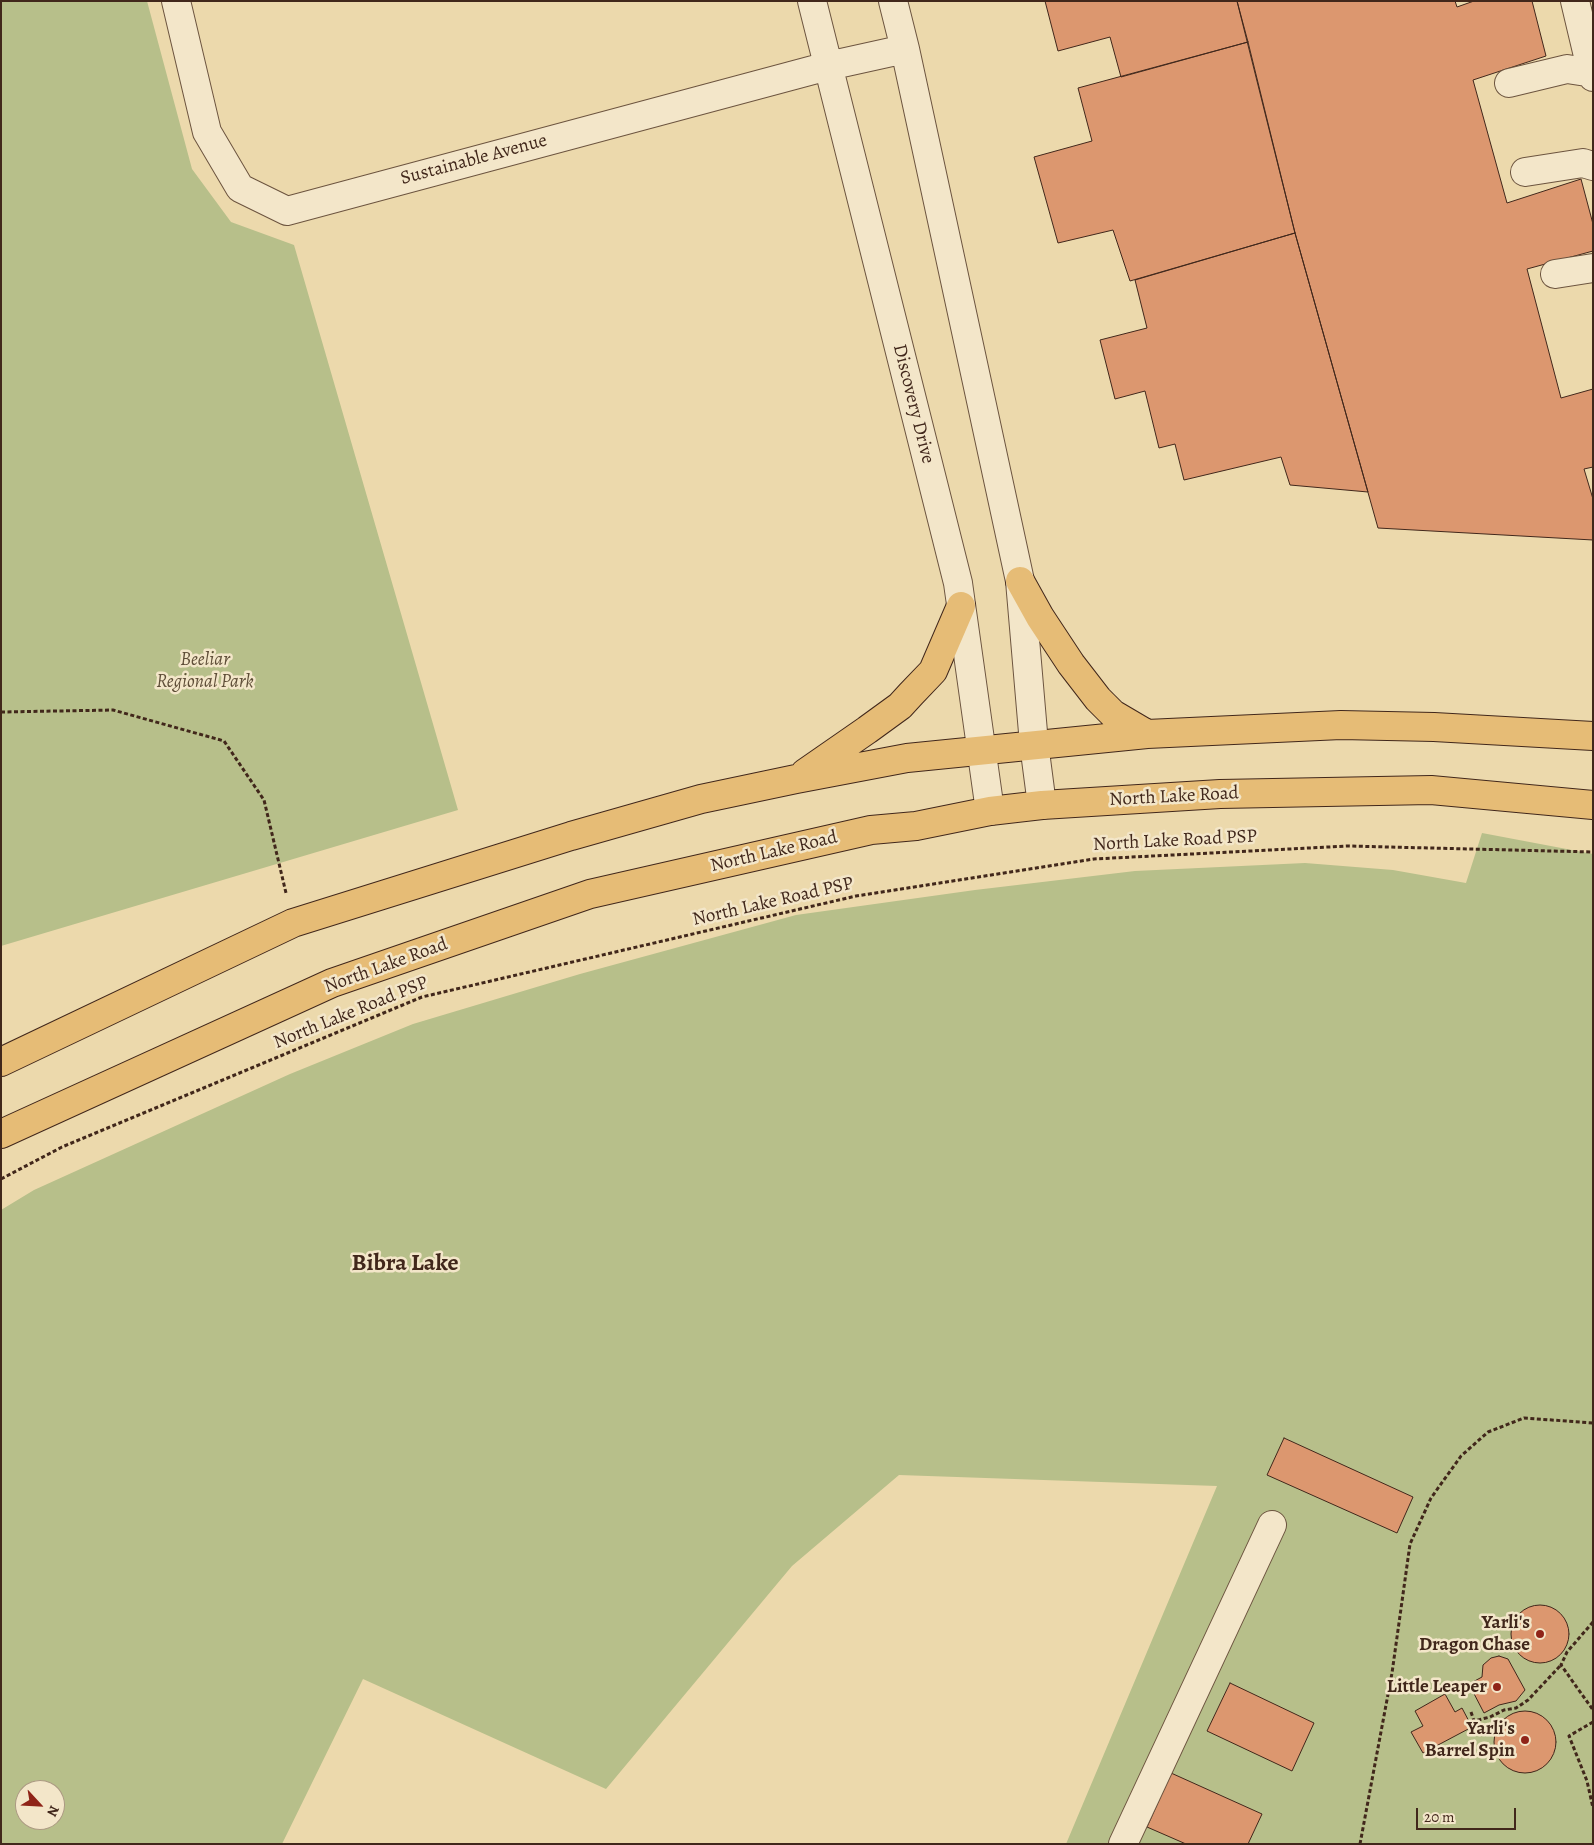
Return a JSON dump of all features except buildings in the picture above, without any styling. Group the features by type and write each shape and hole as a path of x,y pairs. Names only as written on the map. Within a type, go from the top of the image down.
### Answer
{"main road":[{"path":"1020,581 1040,617 1071,664 1098,699 1113,714 1147,734"},
{"path":"796,779 900,706 933,671 961,606"},
{"path":"1,1062 293,923 571,836 692,802 796,779 907,758 1147,734 1341,725 1434,727 1593,736"},
{"name":"North Lake Road","path":"1,1134 332,983 590,894 871,830 916,826 990,811 1042,805 1220,794 1431,790 1593,805"}],"street":[{"name":"Sustainable Avenue","path":"176,1 207,132 240,188 287,211 828,66 905,49"},
{"name":"Discovery Drive","path":"812,1 953,564 961,606 990,811"},
{"path":"892,1 905,49 1020,581 1034,744 1042,805"},
{"path":"1509,83 1566,69 1592,74 1575,1"},
{"path":"1526,172 1583,163 1593,166"},
{"path":"1555,274 1593,268"},
{"path":"1123,1844 1272,1525"}],"path":[{"path":"1,712 113,710 224,741 264,800 293,923"},
{"name":"North Lake Road PSP","path":"1,1179 62,1147 422,997 856,896 1094,858 1348,846 1593,852"},
{"path":"1360,1844 1392,1673 1410,1544 1431,1498 1461,1456 1488,1432 1524,1418 1593,1423"},
{"path":"1471,1712 1474,1721 1490,1717 1504,1710 1516,1708 1528,1700 1561,1665 1567,1652 1593,1622"},
{"path":"1561,1665 1593,1710"},
{"path":"1593,1722 1569,1736 1587,1780 1593,1808"}],"green space":[{"name":"Beeliar Regional Park","path":"1,1 147,1 192,169 231,222 294,245 458,810 1,946"},
{"path":"1482,833 1593,854 1593,1844 1066,1844 1217,1486 899,1475 792,1566 606,1789 363,1679 282,1844 1,1844 1,1210 34,1190 290,1074 413,1024 580,974 796,915 975,890 1135,871 1305,863 1393,870 1466,883"}],"place":[{"name":"Yarli's Dragon Chase","path":"1540,1634"},
{"name":"Little Leaper","path":"1497,1687"},
{"name":"Yarli's Barrel Spin","path":"1525,1740"}],"district":[{"name":"Bibra Lake","path":"405,1264"}]}
